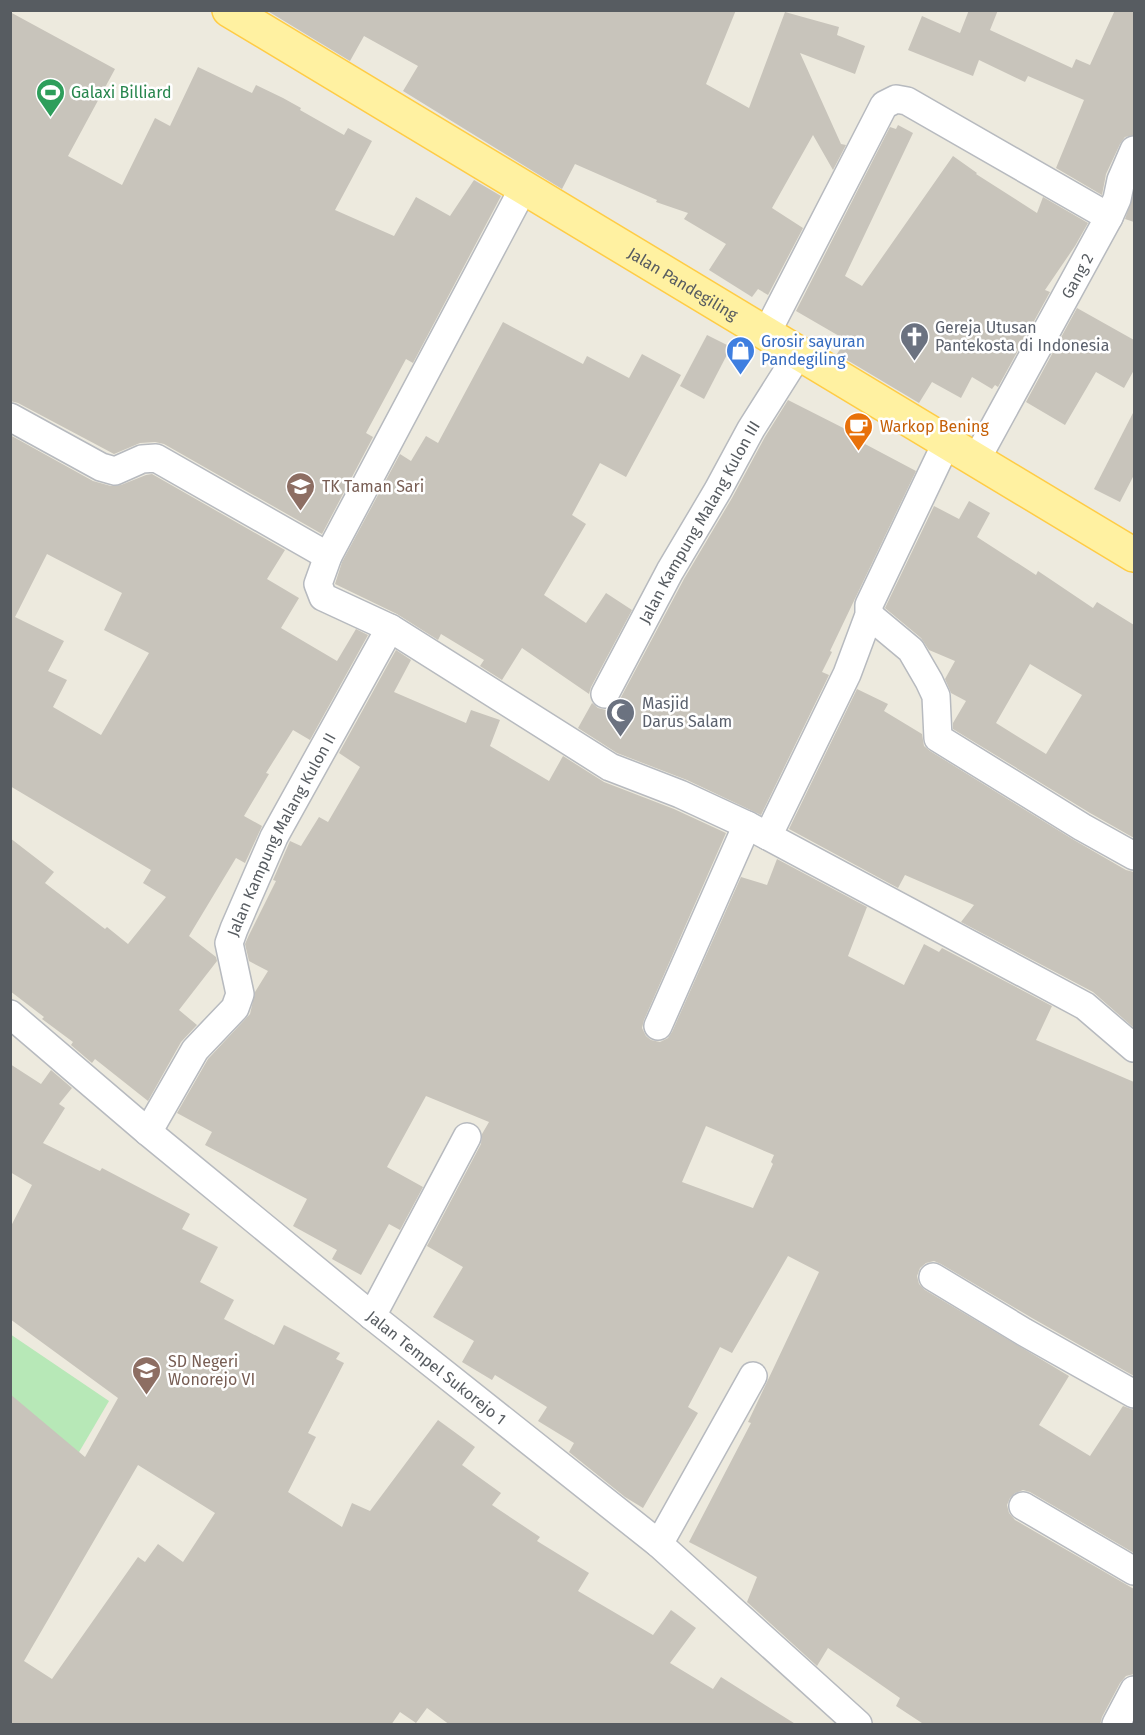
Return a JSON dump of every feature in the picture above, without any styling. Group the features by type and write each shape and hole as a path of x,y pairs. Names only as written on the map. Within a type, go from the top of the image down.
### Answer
{"main road":[{"name":"Jalan Pandegiling","path":"248,15 519,197 799,353 1134,555"}],"street":[{"path":"766,334 884,105 896,99 907,101 1109,217"},
{"name":"Gang 2","path":"658,1026 757,831 848,674 869,615 869,605 942,452 963,452 1109,217 1134,150"},
{"path":"519,197 328,556 318,584 323,597 390,628 610,767 680,794 757,831 1085,1006 1134,1048"},
{"name":"Jalan Kampung Malang Kulon III","path":"605,694 670,571 751,429 799,353"},
{"path":"10,417 101,467 115,471 142,459 156,458 328,556"},
{"path":"869,615 911,650 920,663 936,696 938,738 1082,827 1134,856"},
{"name":"Jalan Kampung Malang Kulon II","path":"148,1132 195,1050 238,1002 240,994 229,943 234,929 274,837 390,628"},
{"name":"Jalan Tempel Sukorejo 1","path":"10,1014 148,1132 372,1316 659,1544 858,1725"},
{"path":"372,1316 467,1137"},
{"path":"933,1277 1134,1394"},
{"path":"659,1544 753,1376"},
{"path":"1023,1506 1134,1571"},
{"path":"1116,1725 1134,1690"}],"green space":[{"path":"10,1334 109,1401 75,1459 11,1406"}],"building":[{"path":"266,10 736,10 706,84 749,108 785,12 839,27 837,35 865,46 855,74 800,53 841,144 846,145 833,170 813,135 772,208 803,228 768,295 758,289 752,297 709,270 726,244 684,219 688,213 656,202 657,200 575,164 562,189 403,91 418,66 364,36 350,61"},
{"path":"969,10 998,10 990,30 1072,68 1076,59 1090,65 1115,10 1134,10 1134,135 1125,137 1120,144 1106,174 1102,195 1056,168 1084,100 1028,76 1025,82 979,60 973,76 908,50 922,16 960,33"},
{"path":"10,12 115,69 68,156 122,185 155,118 170,126 198,67 252,93 256,85 301,108 300,110 344,135 348,128 372,141 335,210 394,236 416,197 450,216 474,180 501,196 413,363 406,359 366,433 373,437 322,534 164,444 140,443 114,454 18,403 10,401"},
{"path":"898,125 913,133 845,276 862,286 953,156 976,174 1037,213 1043,197 1088,223 1045,290 1050,292 998,387 995,385 992,389 972,377 961,398 932,382 919,403 837,354 846,340 796,311 890,127 896,129"},
{"path":"1134,192 1134,222 1125,219"},
{"path":"1077,308 1134,340 1134,370 1124,388 1096,372 1065,425 1026,402"},
{"path":"503,322 583,364 587,356 629,378 642,354 681,375 626,477 600,463 572,515 586,524 544,595 586,623 606,593 632,610 589,694 522,648 502,680 480,666 484,660 441,634 438,640 397,614 335,584 342,562 400,454 411,461 426,436 438,443"},
{"path":"707,335 731,347 704,399 680,386"},
{"path":"788,400 867,440 865,444 916,471 830,651 832,652 822,672 829,675 761,815 687,780 617,753 578,728 592,703 606,710 614,707 619,701 684,579"},
{"path":"1134,411 1134,475 1120,502 1094,489"},
{"path":"10,435 93,481 111,486 121,485 152,474 285,550 267,579 299,598 281,628 337,661 356,629 368,635 310,740 293,730 266,773 269,774 244,816 262,826 245,863 236,858 189,936 216,957 217,961 179,1010 197,1025 181,1042 148,1101 95,1059 92,1063 71,1045 73,1042 10,991 10,838 54,872 45,883 128,944 166,897 143,883 151,870 10,786","holes":["47,554 122,593 104,630 149,653 101,735 53,707 67,680 48,671 64,641 15,617"]},
{"path":"969,501 990,513 977,537 1036,575 1038,571 1093,608 1097,602 1134,625 1134,838 953,729 953,723 966,701 951,693 945,679 955,661 929,650 921,638 885,608 934,506 959,519","holes":["1030,664 1082,695 1046,754 996,723"]},
{"path":"396,650 411,660 394,692 466,723 471,710 500,720 490,746 549,781 563,756 604,782 674,809 726,833 644,1020 642,1028 651,1040 660,1042 668,1038 672,1032 741,877 767,885 777,859 867,907 848,956 904,985 924,944 939,952 942,948 1052,1006 1036,1040 1134,1082 1134,1376 941,1264 934,1261 926,1263 920,1268 917,1276 919,1284 925,1290 1069,1376 1039,1425 1090,1456 1123,1406 1134,1410 1134,1553 1030,1492 1023,1490 1015,1493 1007,1505 1009,1513 1015,1520 1134,1589 1134,1674 1126,1676 1120,1683 1100,1725 925,1725 896,1706 900,1698 828,1648 817,1666 747,1602 757,1577 689,1542 751,1423 748,1422 819,1272 788,1256 732,1353 720,1347 688,1407 698,1413 643,1508 625,1497 569,1452 574,1443 538,1421 547,1407 495,1375 492,1380 462,1362 474,1341 433,1317 463,1267 427,1246 481,1144 482,1134 489,1122 426,1096 387,1167 423,1187 400,1230 389,1224 361,1275 332,1259 337,1250 293,1226 307,1199 205,1145 212,1132 177,1113 208,1059 250,1014 255,992 268,971 249,961 245,944 276,881 273,880 290,841 301,846 319,817 328,822 360,767 339,753","holes":["706,1126 774,1155 771,1162 773,1164 753,1208 682,1182"]},
{"path":"857,689 888,704 884,711 922,734 924,746 930,751 1074,840 1126,870 1134,872 1134,1028 1093,992 961,922 974,905 905,875 898,888 789,829"},
{"path":"10,1064 41,1084 51,1070 72,1088 59,1104 65,1108 43,1143 100,1171 102,1168 190,1214 182,1229 218,1247 200,1282 234,1300 224,1319 274,1345 284,1325 340,1353 336,1359 344,1363 308,1433 316,1437 288,1492 342,1527 352,1503 370,1511 438,1420 475,1447 462,1465 501,1493 492,1505 540,1537 537,1541 589,1573 578,1591 653,1635 671,1610 696,1628 670,1663 713,1689 721,1677 797,1725 450,1725 427,1708 416,1723 400,1712 391,1725 10,1725 10,1394 85,1457 118,1398 10,1319 10,1228 32,1185 10,1172","holes":["138,1465 215,1513 183,1562 158,1544 145,1562 138,1557 52,1679 24,1661"]}],"place":[{"name":"Galaxi Billiard","path":"50,118"},
{"name":"Gereja Utusan Pantekosta di Indonesia","path":"914,362"},
{"name":"Grosir sayuran Pandegiling","path":"740,376"},
{"name":"Warkop Bening","path":"859,452"},
{"name":"TK Taman Sari","path":"301,512"},
{"name":"Masjid Darus Salam","path":"621,738"},
{"name":"SD Negeri Wonorejo VI","path":"147,1396"}]}
